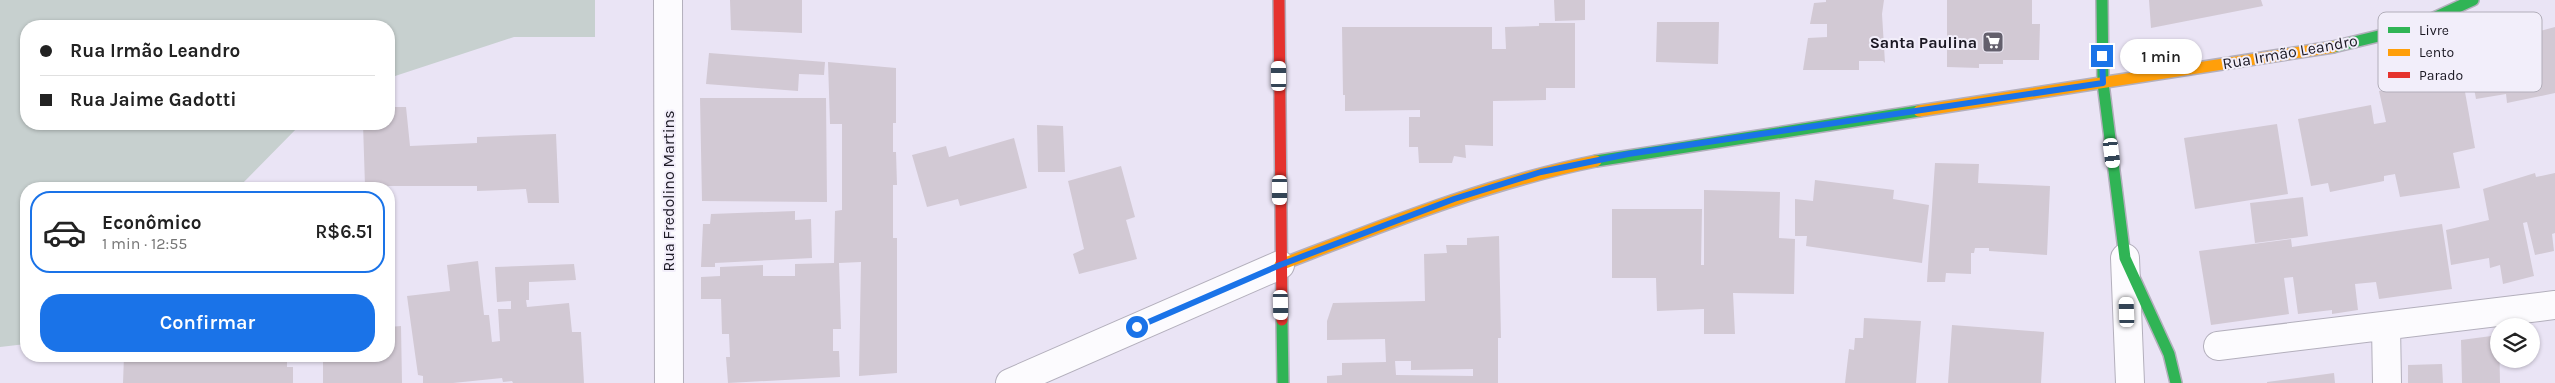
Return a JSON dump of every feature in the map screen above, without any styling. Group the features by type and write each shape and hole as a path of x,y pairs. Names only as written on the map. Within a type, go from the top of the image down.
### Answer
{"street":[{"name":"Rua Fredolino Martins","path":"668,0 669,383"},
{"path":"1279,0 1280,265 1283,383"},
{"path":"2102,0 2103,83 2125,258 2130,383"},
{"name":"Rua Irmão Leandro","path":"2446,12 2472,0"},
{"name":"Rua Irmão Leandro","path":"1010,383 1280,265 1454,199 1541,172 1628,154 2103,83 2343,45 2378,36"},
{"path":"2125,258 2169,354 2176,383"},
{"path":"2218,346 2555,305"},
{"path":"2386,326 2387,383"}],"shaded area":[{"path":"0,0 595,0 595,37 514,37 395,76 395,20 20,20 20,130 295,130 244,182 20,182 20,345 0,347"}],"building":[{"path":"730,0 802,0 802,33 731,30"},
{"path":"1554,0 1585,0 1585,20 1555,21"},
{"path":"1826,0 1884,0 1882,14 1885,63 1883,61 1859,61 1859,70 1803,70 1808,38 1827,37 1827,24 1810,24 1814,3 1826,2"},
{"name":"Santa Paulina","path":"1947,0 2032,0 2032,24 2040,24 2039,60 2003,60 2003,64 1979,64 1979,68 1947,67"},
{"path":"2149,0 2261,0 2263,6 2151,28"},
{"path":"1657,22 1719,22 1718,64 1656,62"},
{"path":"1539,23 1575,23 1575,88 1546,88 1546,100 1493,101 1493,146 1465,145 1466,158 1454,156 1452,163 1419,163 1418,147 1409,147 1409,117 1420,117 1420,110 1345,111 1342,27 1492,27 1492,49 1506,49 1505,27 1539,26"},
{"path":"2555,27 2555,93 2507,103 2506,94 2476,99 2475,92 2542,92 2542,31"},
{"path":"709,53 825,62 824,75 799,74 798,91 706,84"},
{"path":"828,62 896,68 896,123 893,123 893,152 896,152 897,185 893,185 893,238 897,238 897,373 859,376 861,262 839,263 841,329 833,329 833,351 839,351 840,377 728,383 726,357 730,357 729,334 722,334 721,299 701,299 701,277 720,276 720,267 763,265 763,276 795,276 795,264 834,263 835,211 842,210 842,124 830,124"},
{"path":"2379,92 2465,92 2475,148 2453,153 2460,188 2400,197 2395,174 2384,176 2384,181 2330,192 2328,183 2311,186 2298,119 2371,105 2374,124 2386,122"},
{"path":"700,98 826,98 827,202 702,201"},
{"path":"395,107 406,107 410,146 477,143 477,137 556,134 559,203 528,203 526,189 477,191 477,186 395,186 395,182 365,182 363,130 395,130"},
{"path":"2277,124 2288,194 2195,209 2184,138"},
{"path":"1037,125 1063,126 1065,172 1038,172"},
{"path":"1014,138 1027,188 960,206 958,199 927,207 912,155 946,146 949,157"},
{"path":"1935,163 1979,164 1978,183 2050,186 2047,255 1989,251 1989,248 1975,248 1974,253 1971,253 1971,274 1946,273 1945,282 1927,282"},
{"path":"1121,166 1135,217 1126,220 1137,259 1079,274 1073,254 1084,249 1068,181"},
{"path":"2535,173 2536,177 2555,173 2555,233 2552,234 2554,251 2535,255 2527,222 2523,223 2534,276 2503,284 2500,265 2490,268 2489,258 2451,265 2446,230 2489,220 2483,189"},
{"path":"1815,180 1894,190 1893,199 1929,205 1922,263 1806,246 1807,236 1795,236 1795,199 1813,201"},
{"path":"1704,190 1780,192 1779,238 1795,239 1794,294 1733,293 1735,334 1704,334 1704,309 1657,311 1656,278 1612,278 1612,209 1702,209 1701,265 1704,265"},
{"path":"2303,197 2308,236 2255,243 2250,203"},
{"path":"795,211 795,220 811,219 812,258 715,263 715,267 701,267 703,224 710,224 711,214"},
{"path":"2442,224 2452,289 2379,299 2376,282 2355,284 2358,310 2332,314 2332,310 2298,314 2293,277 2284,278 2289,314 2211,325 2199,251 2291,239 2292,247"},
{"path":"1499,236 1501,338 1498,338 1498,383 1327,383 1327,376 1342,375 1342,363 1386,362 1385,339 1327,340 1327,321 1333,303 1425,301 1424,254 1447,253 1446,245 1467,245 1467,238","holes":["1395,361 1411,361 1411,370 1473,369 1473,376 1396,375"]},
{"path":"478,261 484,315 489,315 492,342 500,341 498,309 511,309 511,301 497,302 495,267 574,264 576,280 529,282 529,300 526,300 527,307 569,303 572,332 581,332 584,383 513,383 512,381 503,382 502,378 453,383 423,383 423,376 418,375 407,296 450,291 447,265"},
{"path":"1864,318 1921,321 1916,383 1845,383 1849,349 1854,350 1855,338 1863,338"},
{"path":"1952,325 2044,332 2041,383 1948,383"},
{"path":"395,326 401,326 402,383 323,383 323,362 395,362"},
{"path":"2490,336 2490,368 2500,368 2500,383 2462,383 2461,340"},
{"path":"124,362 287,362 287,367 293,367 293,383 123,383"},
{"path":"2442,364 2443,383 2408,383 2408,365"},
{"path":"2334,373 2335,383 2267,383 2267,382"}],"traffic: fast":[{"path":"2102,0 2103,83 2125,258 2169,354 2176,383"},
{"path":"2447,12 2473,0"},
{"path":"2333,47 2378,36"},
{"path":"1596,161 1919,111"},
{"path":"1282,320 1283,383"}],"traffic: slow":[{"path":"1919,111 2333,47"},
{"path":"1280,265 1436,206 1515,181 1596,161"}],"traffic: jam":[{"path":"1279,0 1282,320"}],"place":[{"name":"Santa Paulina","path":"1993,42"}],"route":[{"path":"1137,327 1280,265 1454,199 1541,172 1628,154 2103,83 2102,56"}]}
